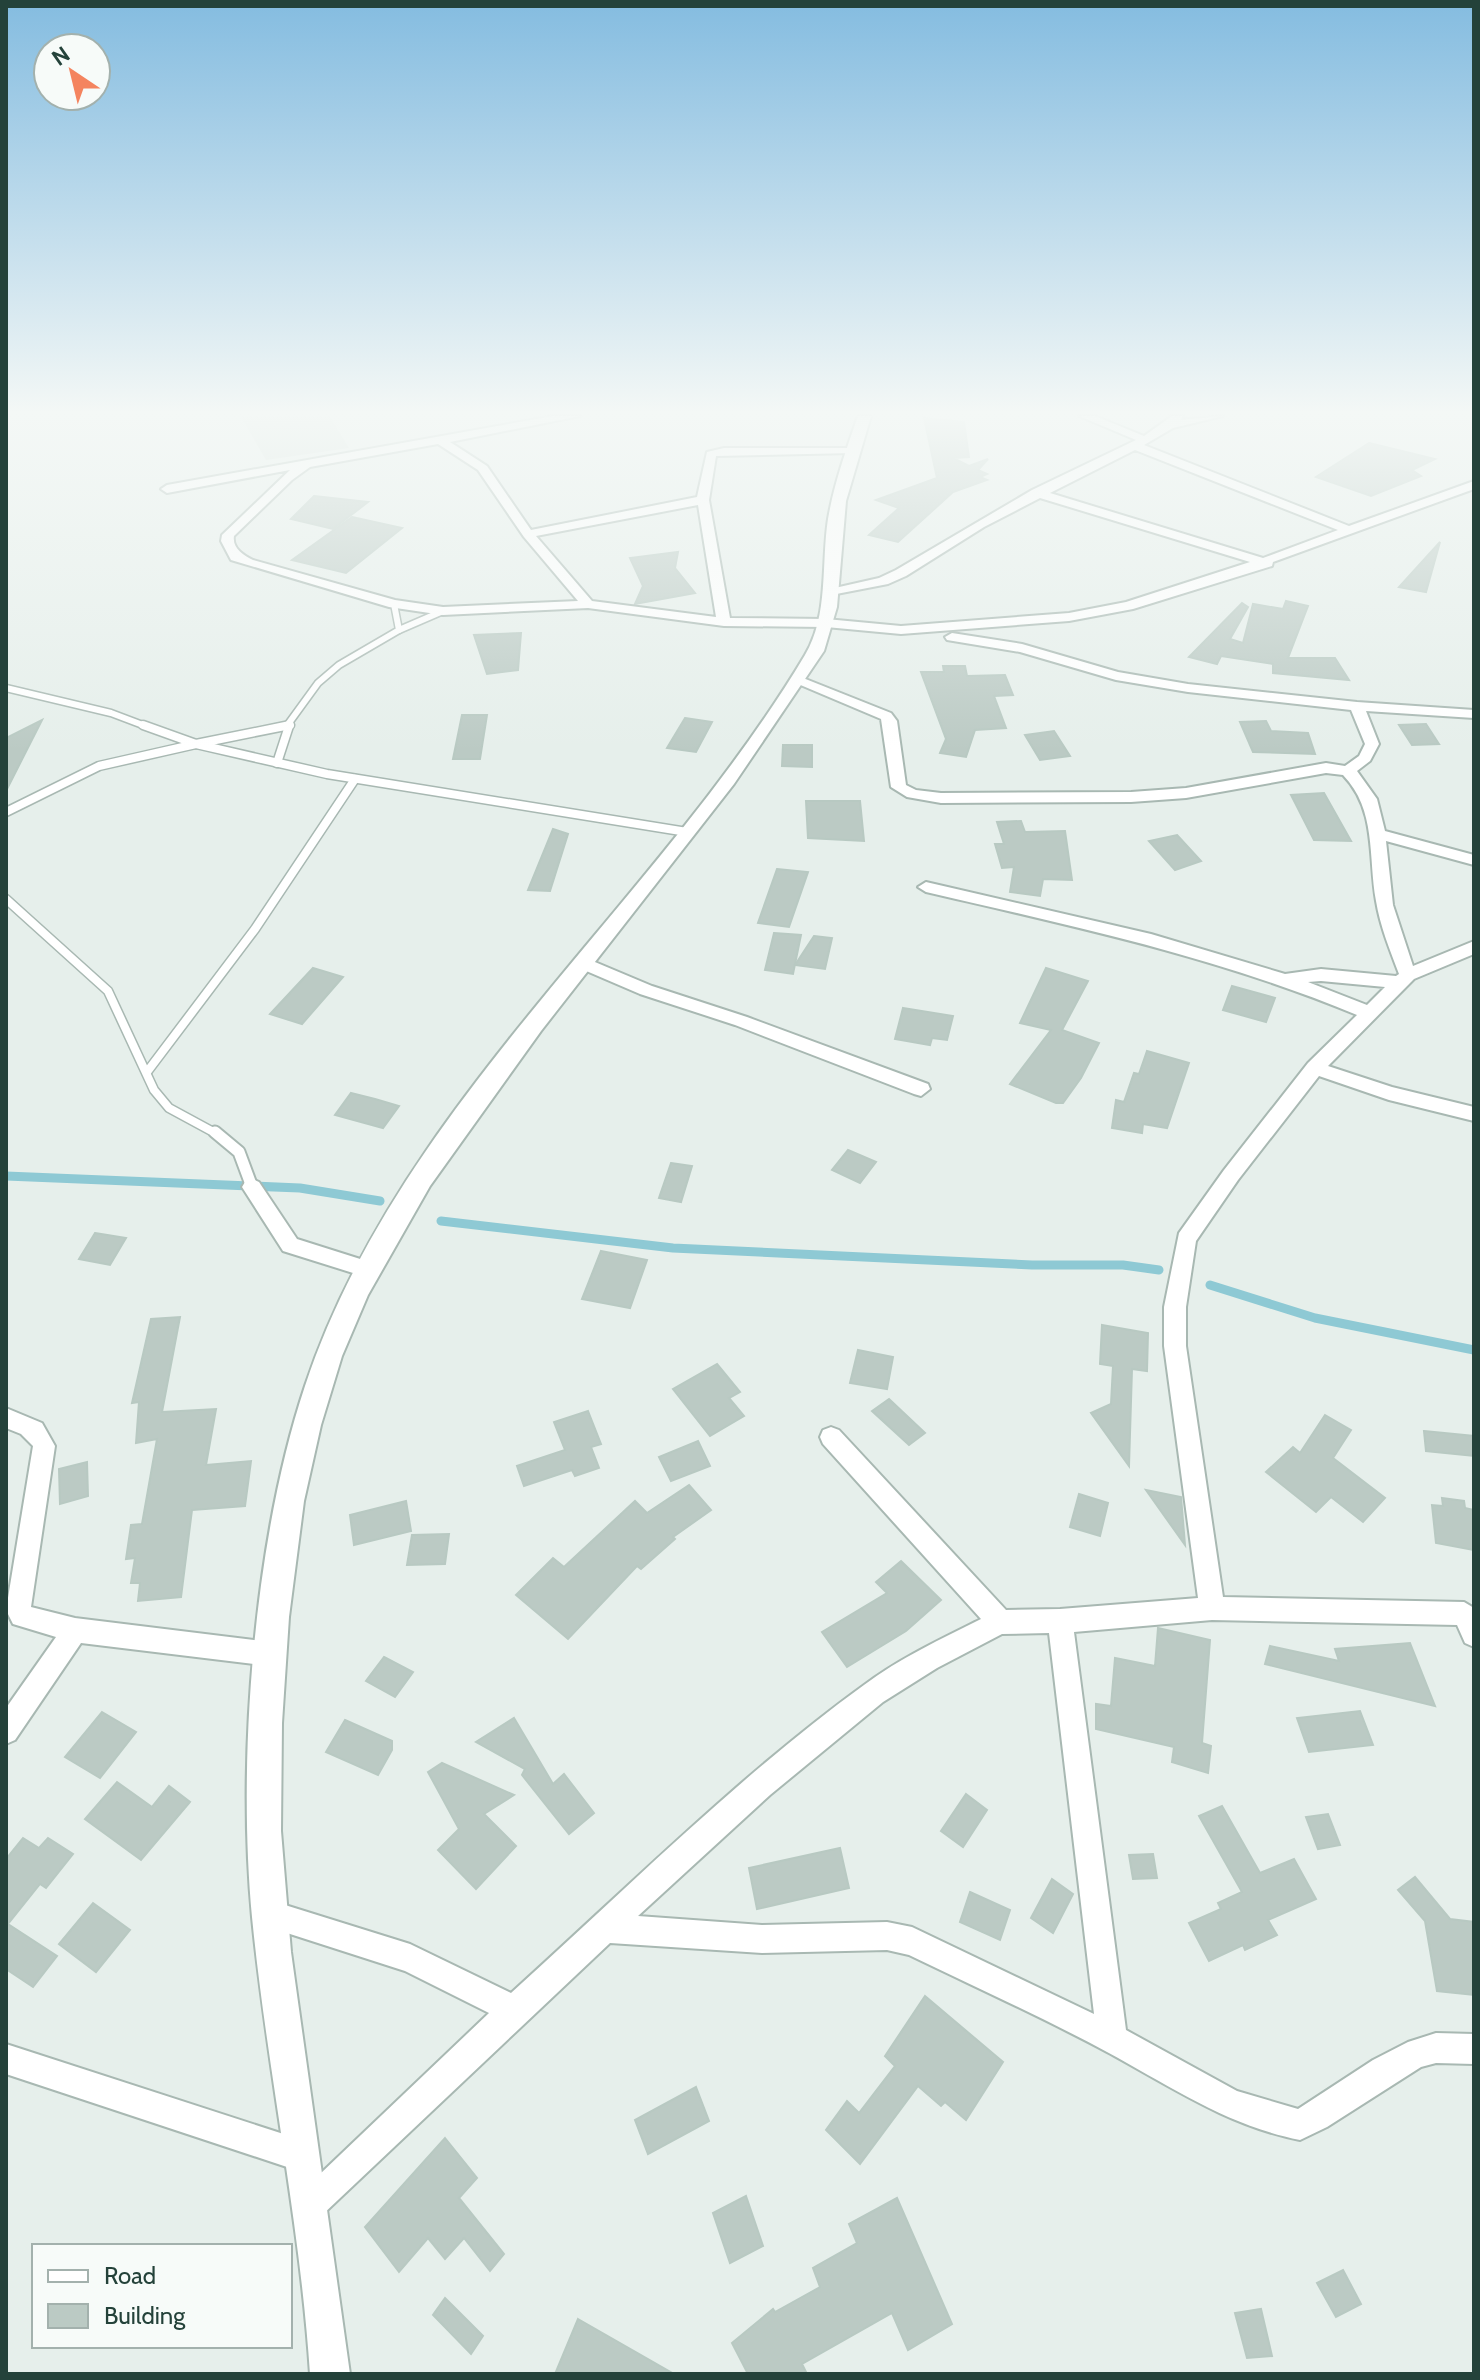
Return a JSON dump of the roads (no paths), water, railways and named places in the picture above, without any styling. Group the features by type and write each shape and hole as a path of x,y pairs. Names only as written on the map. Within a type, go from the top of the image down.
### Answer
{"street":[{"path":"236,527 228,535 229,549 248,563 394,604 443,611 588,604 724,622 826,623 901,630 1022,648 1116,676 1357,706 1474,714"},
{"path":"523,527 588,604"},
{"path":"528,534 564,527"},
{"path":"708,527 724,622"},
{"path":"330,2374 269,1914 262,1834 270,1654 284,1530 298,1459 318,1386 341,1327 369,1270 441,1151 687,832 798,681 816,651 826,623 831,593 835,527"},
{"path":"831,593 883,581 901,573 979,527"},
{"path":"1148,527 1267,563"},
{"path":"1341,527 1348,530"},
{"path":"901,630 1069,617 1128,606 1267,563 1356,527"},
{"path":"798,681 886,716 890,721 899,787 912,794 941,798 1131,797 1186,793 1326,768 1348,771 1367,795 1378,834 1384,902 1404,979"},
{"path":"1348,771 1365,758 1372,744 1357,706"},
{"path":"1378,834 1474,860"},
{"path":"926,887 1127,934 1284,977 1370,1013"},
{"path":"1212,1608 1175,1346 1175,1307 1186,1239 1231,1175 1315,1068 1404,979 1474,947"},
{"path":"583,963 646,990 741,1021 921,1089"},
{"path":"1284,977 1321,975 1404,979"},
{"path":"1315,1068 1389,1093 1474,1114"},
{"path":"252,1187 290,1245 369,1270"},
{"path":"6,1418 32,1427 40,1434 44,1446 18,1609 28,1620 75,1630 270,1654"},
{"path":"831,1437 1000,1622"},
{"path":"309,2206 514,2010 761,1786 874,1693 928,1659 1000,1622 1060,1621 1212,1608 1471,1621"},
{"path":"1060,1621 1112,2039"},
{"path":"6,1731 75,1630"},
{"path":"269,1914 410,1958 514,2010"},
{"path":"604,1928 762,1939 887,1936 912,1941 1112,2039 1229,2104 1280,2123 1300,2125 1372,2078 1436,2048 1474,2049"},
{"path":"6,2059 302,2156"}],"lane":[{"path":"394,604 399,630"},
{"path":"277,763 289,726 318,683 339,665 399,630 443,611"},
{"path":"6,688 111,713 196,744 277,763 355,779 687,832"},
{"path":"6,812 99,766 289,726"},
{"path":"147,1072 255,929 355,779"},
{"path":"6,899 100,981 154,1090 169,1108 212,1130 239,1152 252,1187"}],"waterway":[{"path":"6,1176 300,1188 380,1201"},
{"path":"441,1221 673,1248 1032,1265 1123,1265 1159,1270"},
{"path":"1210,1285 1315,1318 1474,1350"}]}
